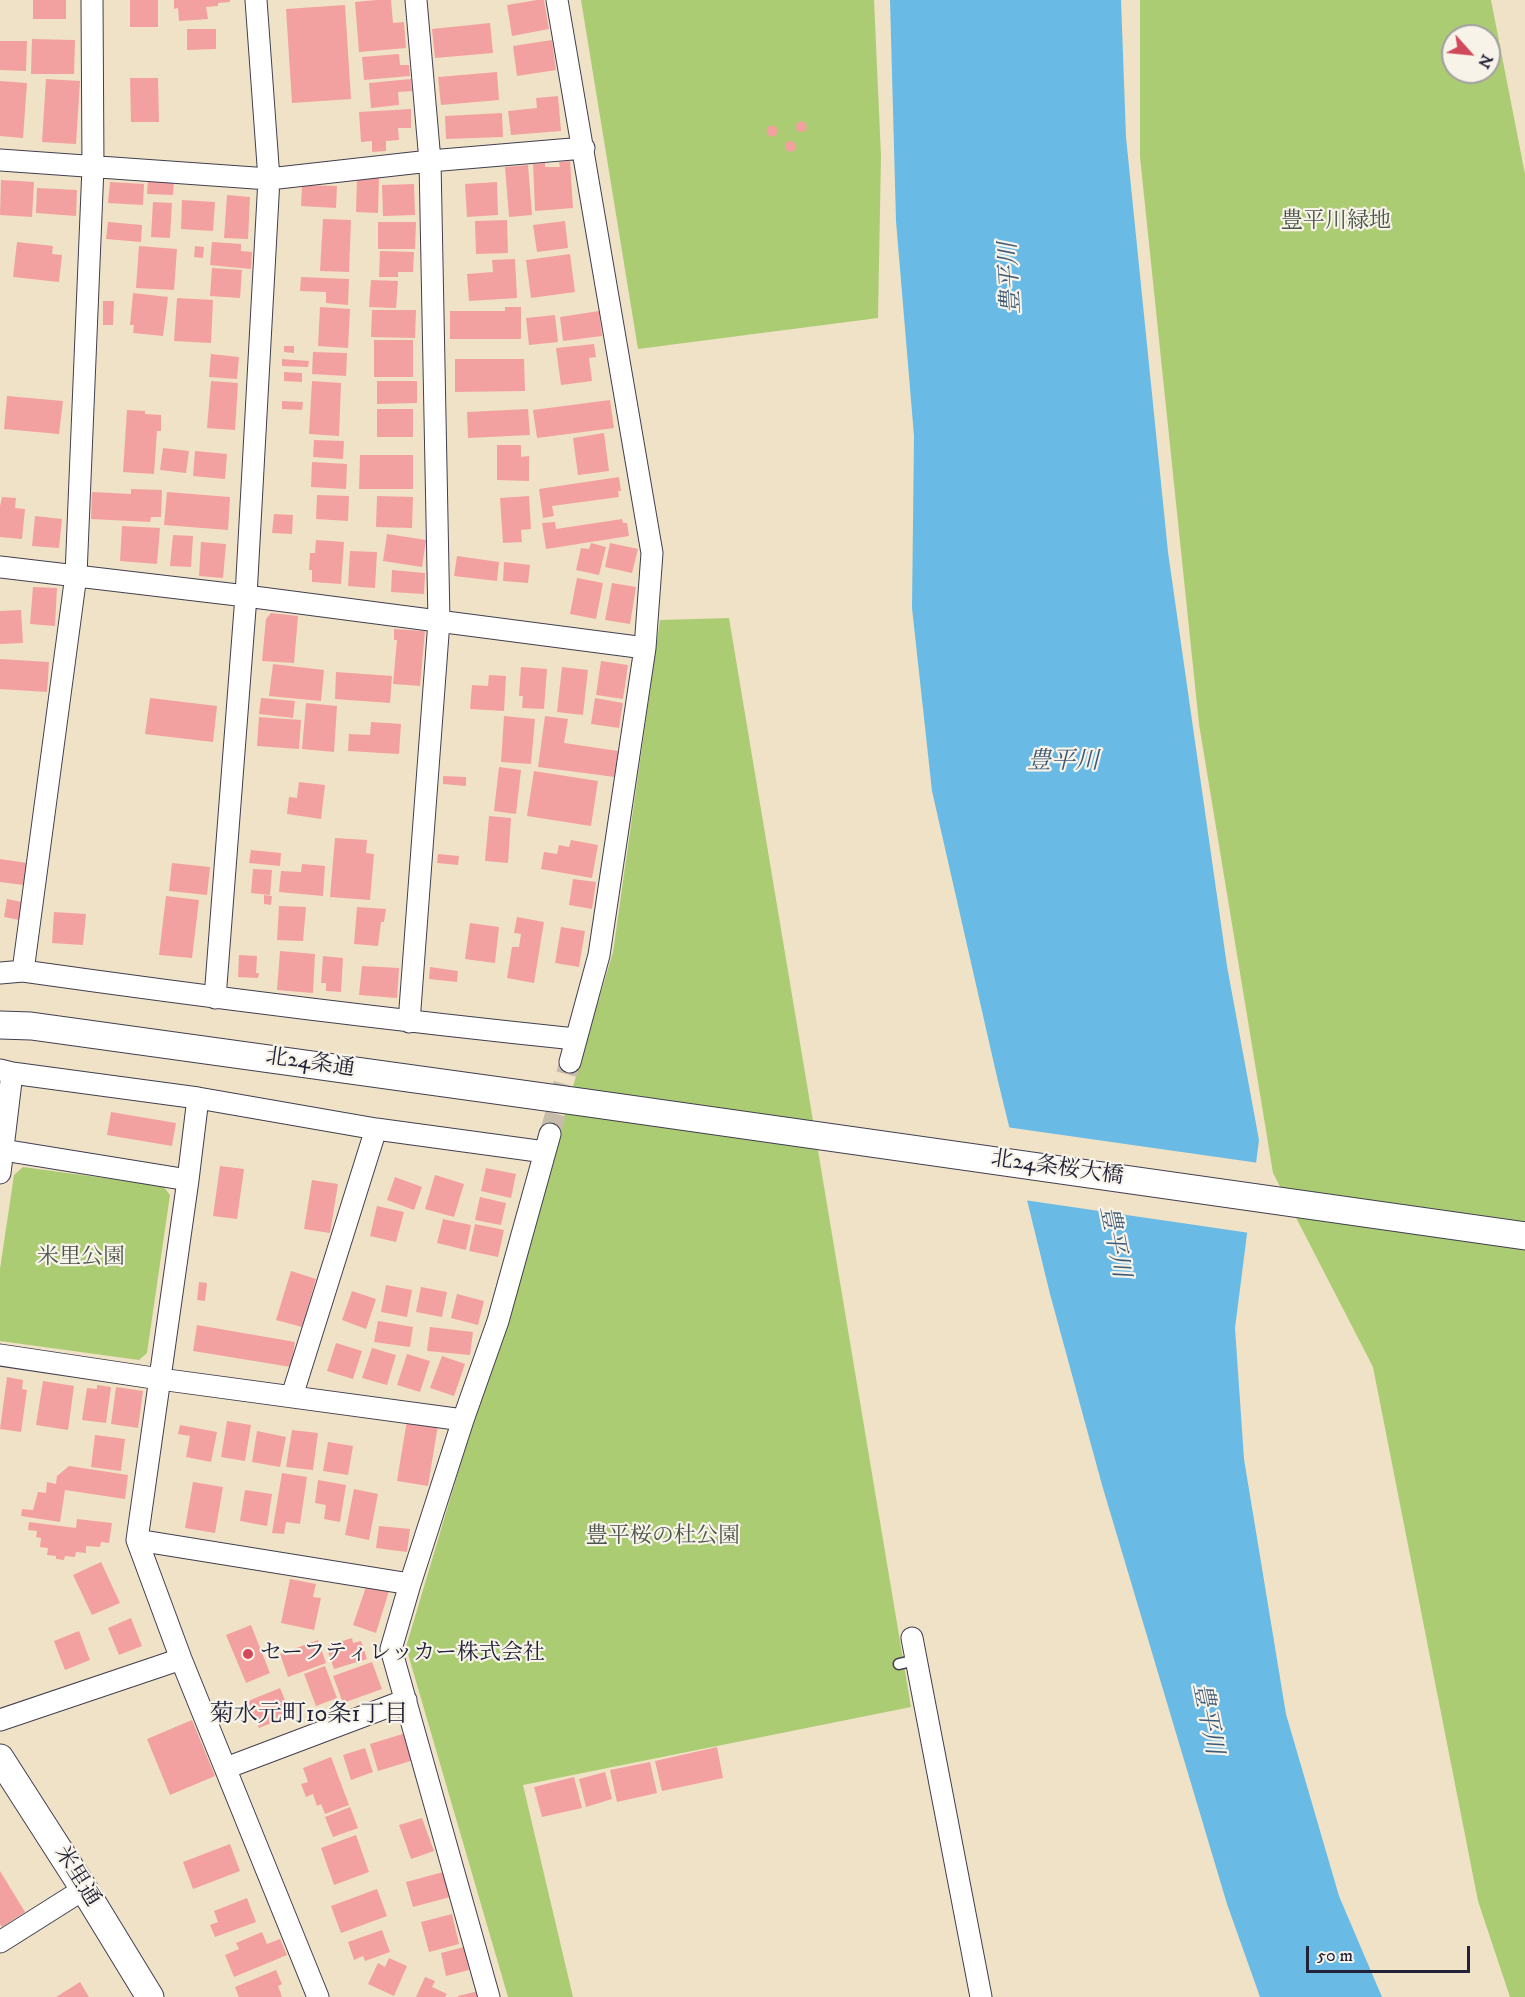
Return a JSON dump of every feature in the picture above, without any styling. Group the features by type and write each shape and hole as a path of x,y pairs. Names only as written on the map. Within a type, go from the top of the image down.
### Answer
{"street":[{"path":"23,971 76,575 93,167 92,0"},
{"path":"214,998 246,596 269,179 256,0"},
{"path":"409,1022 439,621 430,161 416,0"},
{"path":"557,0 652,553 645,648 599,955 570,1062"},
{"path":"0,160 269,179 430,161 584,148"},
{"path":"0,567 246,596 645,648"},
{"path":"0,973 23,971 409,1022 576,1038"},
{"path":"0,1016 32,1026"},
{"path":"0,1025 32,1026"},
{"name":"北24条通","path":"32,1026 588,1103"},
{"path":"0,1173 6,1072 198,1098 376,1129 548,1143 498,1321 463,1420 410,1584 392,1649 489,1997"},
{"path":"198,1098 137,1540 181,1659 318,1997"},
{"name":"北24条桜大橋","path":"588,1103 1525,1236"},
{"path":"292,1396 376,1129"},
{"path":"3,1150 188,1180"},
{"path":"0,1355 463,1420"},
{"path":"137,1540 410,1584"},
{"path":"912,1638 908,1662 981,1997"},
{"path":"0,1720 181,1659"},
{"path":"226,1768 406,1700"},
{"name":"米里通","path":"0,1758 150,1997"},
{"path":"0,1942 84,1889"}],"green space":[{"path":"581,0 874,0 881,156 878,318 638,349"},
{"name":"豊平川緑地","path":"1140,0 1491,0 1496,24 1441,24 1441,84 1501,84 1501,51 1525,174 1525,1997 1510,1997 1478,1901 1373,1367 1273,1173 1199,724 1140,157"},
{"name":"豊平桜の杜公園","path":"729,618 911,1707 523,1785 573,1997 508,1997 406,1647 613,952 660,620"},
{"name":"米里公園","path":"23,1167 163,1186 170,1195 147,1353 139,1360 0,1341 0,1269 14,1175"}],"water":[{"name":"豊平川","path":"890,0 1121,0 1126,137 1168,552 1227,966 1259,1140 1235,1328 1244,1459 1286,1714 1339,1896 1382,1997 1260,1997 1227,1904 1102,1485 1050,1294 997,1077 932,791 912,608 914,436 896,221"}],"pier":[{"path":"1006,1127 1259,1163 1250,1233 1024,1200"}],"building":[{"path":"33,0 66,0 66,19 33,19"},
{"path":"130,0 158,0 158,27 130,27"},
{"path":"174,0 230,0 230,2 206,7 208,19 179,21 178,8 174,9"},
{"path":"391,0 393,23 404,22 406,48 359,52 355,2"},
{"path":"544,0 549,29 512,36 507,5"},
{"path":"345,5 351,99 292,103 286,9"},
{"path":"490,23 493,53 435,58 432,29"},
{"path":"187,29 216,29 216,49 187,50"},
{"path":"32,39 75,40 74,74 31,74"},
{"path":"552,40 556,70 517,76 513,46"},
{"path":"0,41 27,41 26,71 0,70"},
{"path":"399,54 400,65 409,65 410,76 364,80 362,57"},
{"path":"497,72 499,100 441,105 438,77"},
{"path":"130,78 158,78 159,122 131,122"},
{"path":"46,79 80,81 76,144 42,142"},
{"path":"411,79 412,91 398,92 399,105 371,108 369,83"},
{"path":"0,81 27,83 23,138 0,136"},
{"path":"558,96 561,131 511,135 508,111 537,108 536,98"},
{"path":"411,109 411,128 398,128 399,140 386,141 386,151 372,152 372,141 361,142 359,112"},
{"path":"502,113 503,137 446,139 445,116"},
{"path":"800,121 805,123 807,128 805,131 797,131 796,125"},
{"path":"772,126 776,127 776,135 772,136 768,135 767,131 768,127"},
{"path":"792,141 796,148 789,152 785,148 786,142"},
{"path":"570,161 573,208 535,211 533,164 545,163 545,167 560,167 559,162"},
{"path":"528,165 532,215 509,217 505,167"},
{"path":"357,177 379,177 378,213 356,212"},
{"path":"1,180 34,182 32,217 0,215"},
{"path":"148,181 174,182 173,195 147,194"},
{"path":"110,182 144,184 143,205 108,203"},
{"path":"497,182 498,215 467,217 465,184"},
{"path":"414,184 415,215 383,216 382,185"},
{"path":"302,185 337,186 336,208 301,206"},
{"path":"37,188 77,190 76,216 36,213"},
{"path":"227,195 250,197 248,239 224,238"},
{"path":"182,200 215,202 213,231 181,229"},
{"path":"153,202 172,203 170,238 151,237"},
{"path":"323,219 351,220 349,272 320,271"},
{"path":"507,220 508,253 476,254 475,221"},
{"path":"565,221 568,248 537,252 533,225"},
{"path":"108,222 142,225 141,242 106,239"},
{"path":"378,222 416,222 415,249 378,249"},
{"path":"17,242 53,246 52,254 62,255 59,282 13,277"},
{"path":"212,242 241,244 241,251 252,252 251,269 210,265"},
{"path":"139,246 177,249 174,290 136,288"},
{"path":"195,246 204,247 203,258 194,257"},
{"path":"380,251 414,252 413,272 398,272 398,277 379,277"},
{"path":"570,254 575,292 531,298 526,260"},
{"path":"515,259 517,298 469,301 467,274 493,272 492,260"},
{"path":"212,268 242,270 240,298 210,296"},
{"path":"301,277 349,279 348,305 326,303 326,292 300,291"},
{"path":"371,280 398,281 396,308 369,307"},
{"path":"133,293 168,297 163,336 133,333 134,325 130,325"},
{"path":"177,298 213,300 211,343 174,341"},
{"path":"103,301 114,301 113,325 103,325"},
{"path":"320,307 350,309 348,348 318,346"},
{"path":"505,307 521,307 521,339 450,339 450,311 505,311"},
{"path":"372,310 416,310 415,338 371,337"},
{"path":"599,311 602,336 563,341 560,317"},
{"path":"555,315 558,342 529,345 526,318"},
{"path":"374,340 413,340 413,377 374,377"},
{"path":"594,344 596,357 589,358 592,381 561,385 556,348"},
{"path":"284,346 294,346 294,353 284,352"},
{"path":"313,352 347,353 346,376 312,374"},
{"path":"211,354 239,357 237,379 209,377"},
{"path":"282,359 309,361 308,367 282,366"},
{"path":"455,359 524,359 525,391 455,392"},
{"path":"284,372 302,373 302,382 284,381"},
{"path":"211,381 238,383 235,430 207,428"},
{"path":"312,381 341,383 339,436 309,434"},
{"path":"377,381 417,381 417,403 377,404"},
{"path":"7,396 63,401 59,434 4,429"},
{"path":"610,400 614,428 537,438 533,410"},
{"path":"282,401 303,402 302,410 282,409"},
{"path":"377,409 413,409 413,437 377,437"},
{"path":"528,409 530,435 468,438 467,412"},
{"path":"127,410 161,415 161,431 157,431 154,474 123,472"},
{"path":"604,433 609,471 578,475 573,438"},
{"path":"314,440 344,441 343,459 313,457"},
{"path":"497,445 521,445 521,457 529,456 529,481 497,480"},
{"path":"163,448 189,451 186,473 160,470"},
{"path":"195,451 227,454 225,479 193,476"},
{"path":"360,455 413,455 413,489 359,489"},
{"path":"312,462 347,464 346,489 311,487"},
{"path":"619,477 621,491 618,491 619,497 552,506 554,516 543,518 539,489"},
{"path":"131,489 162,490 161,517 151,517 150,522 91,519 92,492 131,494"},
{"path":"167,492 230,497 228,530 164,525"},
{"path":"317,495 349,496 348,521 316,519"},
{"path":"377,496 413,497 412,528 376,527"},
{"path":"529,496 531,529 521,530 522,542 503,543 500,498"},
{"path":"2,497 16,498 15,508 25,509 22,539 0,537"},
{"path":"274,514 293,515 292,534 272,533"},
{"path":"35,516 62,519 59,548 32,546"},
{"path":"622,519 623,523 627,523 629,536 546,549 542,523 555,522 556,529"},
{"path":"122,526 160,528 157,564 120,561"},
{"path":"387,534 426,540 422,567 383,561"},
{"path":"173,535 193,536 191,567 170,566"},
{"path":"316,540 344,542 341,584 312,582 312,570 309,570 310,553 315,553"},
{"path":"201,542 226,544 223,578 199,576"},
{"path":"591,543 606,547 599,575 576,570 581,548 589,549"},
{"path":"610,543 638,549 632,573 605,567"},
{"path":"350,551 377,552 375,588 348,586"},
{"path":"457,556 499,562 497,581 454,576"},
{"path":"504,562 530,565 528,583 503,581"},
{"path":"392,570 425,573 424,594 391,592"},
{"path":"577,578 603,583 596,619 570,614"},
{"path":"612,583 636,587 630,624 605,620"},
{"path":"33,587 57,588 55,626 30,624"},
{"path":"21,610 23,643 0,644 0,611"},
{"path":"271,613 298,616 294,663 262,661 266,619"},
{"path":"394,629 425,631 420,686 393,684 397,640 394,640"},
{"path":"0,659 49,662 47,692 0,689"},
{"path":"601,661 628,665 623,699 596,695"},
{"path":"273,664 324,670 321,701 269,696"},
{"path":"521,667 547,669 544,709 522,708 523,696 519,696"},
{"path":"562,667 588,670 583,715 557,712"},
{"path":"336,672 392,676 390,703 335,699"},
{"path":"489,675 506,676 504,711 470,709 472,685 488,686"},
{"path":"150,698 217,706 213,742 145,734"},
{"path":"261,698 295,701 293,718 259,714"},
{"path":"595,698 623,703 619,728 591,724"},
{"path":"306,703 337,706 334,752 302,749"},
{"path":"504,716 535,719 531,764 501,762"},
{"path":"545,716 568,719 564,743 618,751 615,777 538,767"},
{"path":"259,717 301,720 299,749 257,746"},
{"path":"371,722 401,724 399,754 348,751 349,734 370,735"},
{"path":"499,767 521,770 516,814 494,811"},
{"path":"534,771 598,781 591,826 527,816"},
{"path":"443,776 466,777 466,786 443,784"},
{"path":"299,782 325,785 321,819 287,814 289,797 297,798"},
{"path":"489,816 511,818 508,863 485,861"},
{"path":"335,838 367,840 366,853 374,854 370,900 330,897"},
{"path":"571,840 598,845 592,878 541,869 544,852 557,854 559,845 569,847"},
{"path":"251,850 281,853 280,866 249,863"},
{"path":"438,854 459,856 458,865 437,863"},
{"path":"0,859 34,864 31,886 0,882"},
{"path":"172,863 210,867 207,895 169,891"},
{"path":"302,864 325,866 323,896 279,892 281,871 301,872"},
{"path":"253,869 272,870 270,895 251,893"},
{"path":"573,879 596,882 592,909 569,905"},
{"path":"264,895 272,896 271,905 264,904"},
{"path":"166,896 199,900 192,958 159,955"},
{"path":"7,899 27,903 24,921 4,917"},
{"path":"279,906 306,907 303,941 277,940"},
{"path":"357,907 386,909 384,922 381,922 378,946 354,944"},
{"path":"54,912 86,914 83,945 52,943"},
{"path":"517,917 544,922 534,983 507,978 512,947 519,947 521,934 514,933"},
{"path":"470,923 499,927 495,963 465,959"},
{"path":"561,927 585,931 579,967 555,963"},
{"path":"280,951 315,954 313,993 277,990"},
{"path":"239,955 257,956 258,978 238,977"},
{"path":"323,956 343,958 341,992 326,991 326,983 321,983"},
{"path":"362,966 399,968 397,998 359,995"},
{"path":"430,967 458,971 457,982 429,979"},
{"path":"111,1112 176,1123 172,1146 107,1135"},
{"path":"220,1166 244,1169 237,1219 213,1216"},
{"path":"486,1168 516,1174 511,1198 481,1191"},
{"path":"435,1175 464,1184 454,1217 425,1209"},
{"path":"395,1177 422,1187 414,1210 387,1200"},
{"path":"312,1180 338,1184 330,1233 304,1229"},
{"path":"480,1197 506,1203 501,1225 475,1220"},
{"path":"377,1206 404,1212 396,1242 370,1236"},
{"path":"443,1219 471,1225 466,1250 437,1243"},
{"path":"475,1224 504,1230 498,1257 469,1251"},
{"path":"291,1271 316,1279 302,1327 276,1320"},
{"path":"199,1282 207,1283 205,1301 197,1300"},
{"path":"386,1285 412,1290 407,1317 381,1312"},
{"path":"421,1287 447,1292 442,1317 416,1312"},
{"path":"352,1291 376,1299 366,1329 342,1320"},
{"path":"457,1294 484,1301 478,1325 451,1318"},
{"path":"378,1321 413,1327 410,1347 374,1342"},
{"path":"197,1325 295,1342 291,1367 193,1351"},
{"path":"430,1327 473,1332 470,1355 427,1351"},
{"path":"336,1343 362,1351 353,1379 327,1371"},
{"path":"372,1348 396,1355 387,1385 362,1378"},
{"path":"407,1354 430,1361 420,1392 397,1385"},
{"path":"442,1356 465,1364 454,1396 430,1388"},
{"path":"7,1377 23,1380 22,1389 27,1390 21,1432 0,1429"},
{"path":"43,1381 74,1386 68,1430 36,1425"},
{"path":"97,1385 111,1387 106,1423 82,1420 87,1388 97,1389"},
{"path":"116,1387 143,1391 138,1428 111,1424"},
{"path":"407,1420 438,1425 428,1486 397,1481"},
{"path":"227,1421 251,1425 245,1461 221,1457"},
{"path":"180,1425 217,1432 211,1462 186,1457 190,1436 178,1434"},
{"path":"292,1430 318,1433 313,1470 286,1467"},
{"path":"257,1431 286,1437 280,1467 252,1462"},
{"path":"95,1435 125,1439 121,1471 91,1467"},
{"path":"328,1442 353,1446 348,1475 323,1471"},
{"path":"69,1466 128,1475 125,1499 65,1490 60,1522 21,1516 22,1509 33,1510 38,1492 46,1493 47,1482 56,1484 57,1476"},
{"path":"282,1473 307,1477 300,1524 286,1522 284,1534 272,1533"},
{"path":"318,1480 346,1485 340,1522 324,1519 326,1505 315,1503"},
{"path":"193,1482 223,1487 215,1533 185,1528"},
{"path":"354,1489 378,1494 369,1540 345,1535"},
{"path":"245,1490 272,1494 267,1526 240,1521"},
{"path":"77,1519 112,1523 109,1543 101,1542 100,1547 86,1546 86,1553 76,1552 75,1557 65,1556 64,1560 56,1559 56,1556 47,1555 48,1548 40,1547 41,1538 36,1537 37,1531 28,1530 29,1522 76,1528"},
{"path":"379,1526 410,1529 407,1552 376,1548"},
{"path":"101,1562 120,1603 92,1615 73,1575"},
{"path":"290,1579 316,1584 313,1597 321,1598 314,1630 281,1623"},
{"path":"367,1584 389,1591 376,1633 353,1625"},
{"path":"131,1618 142,1646 119,1655 108,1628"},
{"name":"セーフティレッカー株式会社","path":"251,1625 270,1673 246,1683 226,1635"},
{"path":"79,1631 90,1660 65,1670 54,1641"},
{"path":"352,1638 353,1643 361,1641 367,1659 334,1669 326,1646"},
{"path":"318,1640 326,1663 288,1677 280,1654"},
{"path":"372,1662 382,1689 343,1703 333,1676"},
{"path":"325,1666 337,1698 316,1706 304,1674"},
{"path":"280,1688 291,1715 259,1728 248,1701"},
{"path":"192,1720 215,1776 170,1795 147,1739"},
{"path":"409,1732 417,1759 378,1771 370,1744"},
{"path":"717,1747 723,1778 662,1791 655,1761"},
{"path":"365,1748 373,1772 351,1780 343,1755"},
{"path":"331,1757 349,1805 325,1814 321,1804 317,1806 313,1794 306,1797 301,1784 308,1782 303,1768"},
{"path":"650,1762 657,1793 617,1802 610,1770"},
{"path":"605,1772 612,1799 586,1807 579,1779"},
{"path":"574,1777 582,1808 542,1817 534,1787"},
{"path":"350,1807 358,1828 333,1837 325,1817"},
{"path":"422,1818 434,1851 411,1859 399,1825"},
{"path":"356,1835 369,1872 334,1885 321,1848"},
{"path":"230,1844 240,1871 193,1889 183,1862"},
{"path":"0,1871 25,1912 2,1927 0,1924"},
{"path":"447,1871 454,1896 413,1907 406,1882"},
{"path":"377,1889 387,1916 341,1933 331,1906"},
{"path":"247,1898 256,1922 215,1937 210,1925 218,1922 214,1911"},
{"path":"452,1914 459,1944 429,1952 421,1922"},
{"path":"382,1930 390,1952 365,1961 363,1956 354,1960 348,1942"},
{"path":"262,1932 267,1944 280,1939 287,1955 234,1977 225,1955 239,1949 236,1943"},
{"path":"464,1947 469,1970 446,1976 441,1953"},
{"path":"389,1958 407,1966 394,1996 368,1984 378,1963 385,1967"},
{"path":"276,1970 282,1984 278,1986 282,1997 239,1997 235,1987"},
{"path":"425,1977 435,1981 432,1987 447,1994 445,1997 416,1997"},
{"path":"80,1982 89,1997 56,1997"},
{"path":"478,1991 480,1997 458,1997 458,1996"}],"tunnel":[{"path":"550,1134 570,1062"}],"place":[{"name":"セーフティレッカー株式会社","path":"248,1654"}],"district":[{"name":"菊水元町10条1丁目","path":"309,1716"}]}
